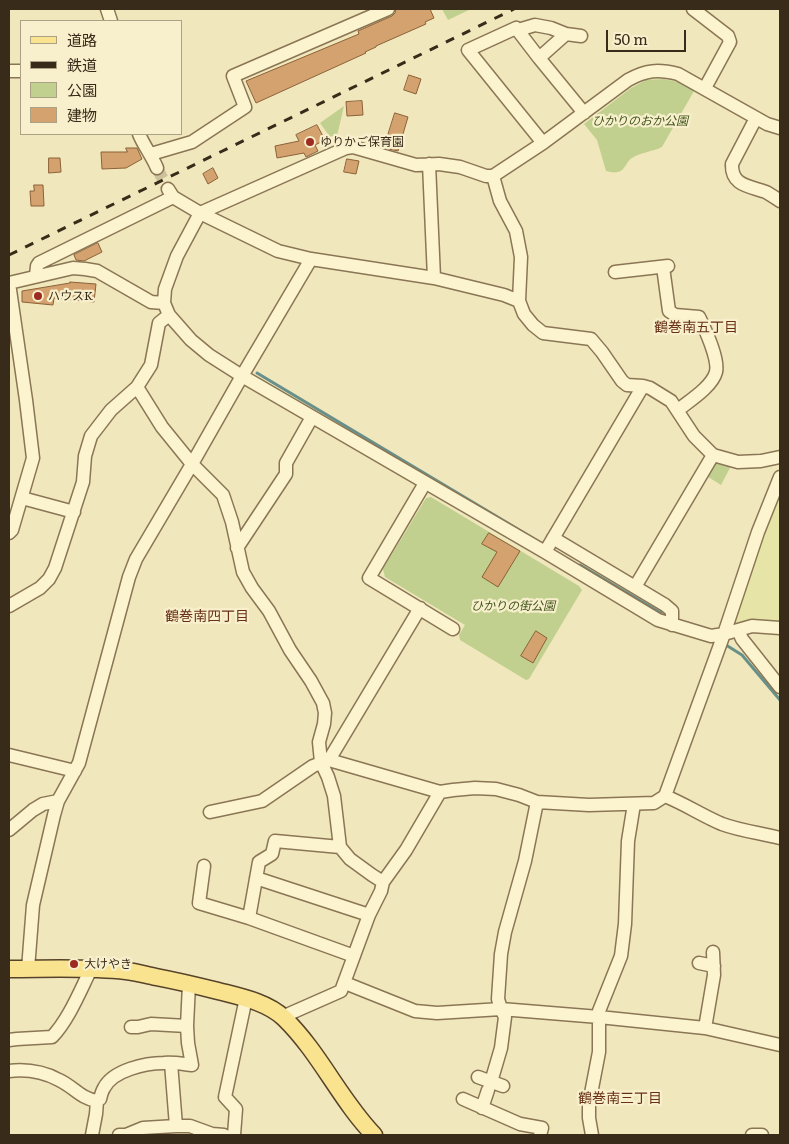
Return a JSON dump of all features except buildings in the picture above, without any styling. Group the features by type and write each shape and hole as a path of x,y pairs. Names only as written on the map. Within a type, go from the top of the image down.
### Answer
{"main road":[{"path":"9,969 92,969 128,972 190,984 246,998 268,1007 294,1028 363,1124 374,1135"}],"street":[{"path":"151,154 192,142 246,107 233,76 388,9"},
{"path":"693,9 728,36 730,42 704,88"},
{"path":"543,143 468,50 516,28 518,30 535,24 566,34 581,36"},
{"path":"518,30 584,113"},
{"path":"539,58 566,34"},
{"path":"9,606 40,588 49,579 55,568 83,482 85,456 91,436 111,410 137,387 151,365 160,323 167,309 165,289 170,273 200,213 346,148 353,147 416,165 439,164 460,167 486,176 492,176 543,143 628,80 640,73 653,70 665,70 678,74 767,124 780,128"},
{"path":"756,118 732,164 732,171 739,183 768,193 780,201"},
{"path":"140,135 158,168"},
{"path":"429,164 434,278"},
{"path":"492,176 500,200 516,231 521,258 519,301 524,314 533,325 543,332 591,339 622,381 627,384 650,388 671,400 694,436 713,455 738,462 761,461 780,457"},
{"path":"36,276 36,266 39,263 171,193 200,213 278,252 434,278 504,295 519,301"},
{"path":"28,969 34,905 54,815 58,800 79,763 129,577 136,559 311,258"},
{"path":"615,272 665,266 669,311 675,316 699,317 710,341 716,373 712,381 704,389 678,410"},
{"path":"9,533 12,530 33,458 26,400 11,323 9,283 74,268 97,271 167,309 191,340 209,355 242,376 658,620 711,636 752,626 780,628"},
{"path":"545,552 644,386"},
{"path":"137,387 162,427 192,464 223,495 232,522 243,572 269,611 290,650 311,680 323,703 325,713 324,724 319,742 334,796 340,847 350,859 383,882"},
{"path":"237,548 286,474 286,463 312,417"},
{"path":"635,587 713,455"},
{"path":"325,761 440,792 475,788 519,795 537,802 589,805 654,803 665,796 724,634 758,532 780,476"},
{"path":"425,483 369,578 453,630"},
{"path":"22,498 74,512"},
{"path":"553,538 672,611 672,625"},
{"path":"210,812 262,801 313,766 325,761 420,608"},
{"path":"738,630 742,639 780,687"},
{"path":"9,755 75,771"},
{"path":"282,1017 341,991 383,882 406,850 440,792"},
{"path":"665,796 721,823 744,831 780,838"},
{"path":"9,830 33,810 58,800"},
{"path":"482,1108 494,1086 505,1017 498,999 501,954 505,932 526,861 537,802"},
{"path":"592,1135 589,1104 600,1052 599,1011 621,956 625,924 628,841 634,804"},
{"path":"249,918 260,862 272,854 275,841 340,847"},
{"path":"204,866 199,903 249,918 354,956"},
{"path":"256,878 369,916"},
{"path":"705,1028 714,975 714,952"},
{"path":"699,963 714,966"},
{"path":"9,1040 52,1037 58,1031 92,969"},
{"path":"345,983 416,1011 501,1009 599,1017 705,1028 780,1045"},
{"path":"92,1135 97,1101 100,1099 102,1090 107,1083 123,1072 135,1067 151,1064 192,1064 187,1026 190,984"},
{"path":"234,1135 236,1109 225,1097 246,998"},
{"path":"131,1027 151,1024 187,1026"},
{"path":"172,1063 176,1126"},
{"path":"9,1071 22,1070 42,1073 59,1079 88,1099 97,1101"},
{"path":"478,1077 494,1086"},
{"path":"463,1098 520,1124 542,1128 540,1135"},
{"path":"118,1135 126,1135 143,1128 176,1126 190,1126 212,1134 224,1135"},
{"path":"752,1135 762,1135"}],"shaded area":[{"path":"780,489 780,625 730,622"}],"green space":[{"path":"442,9 471,9 448,20"},
{"name":"ひかりのおか公園","path":"663,79 679,82 694,91 662,147 632,158 620,171 606,171 597,140 584,124 631,88 646,80"},
{"path":"344,106 337,136 330,137 320,123"},
{"path":"713,461 732,464 721,485 705,475"},
{"name":"ひかりの街公園","path":"431,497 579,586 582,590 529,679 526,680 460,640 459,635 465,625 385,577 383,569 426,498"}],"waterway":[{"path":"257,373 546,546"},
{"path":"580,565 661,613"},
{"path":"726,645 742,655 780,700"}],"tunnel":[{"path":"157,168 168,189"}],"railway":[{"path":"9,255 514,9"}],"place":[{"name":"ゆりかご保育園","path":"310,142"},
{"name":"ハウスK","path":"38,296"},
{"name":"大けやき","path":"74,964"}],"district":[{"name":"鶴巻南五丁目","path":"696,328"},
{"name":"鶴巻南四丁目","path":"207,617"},
{"name":"鶴巻南三丁目","path":"620,1099"}]}
